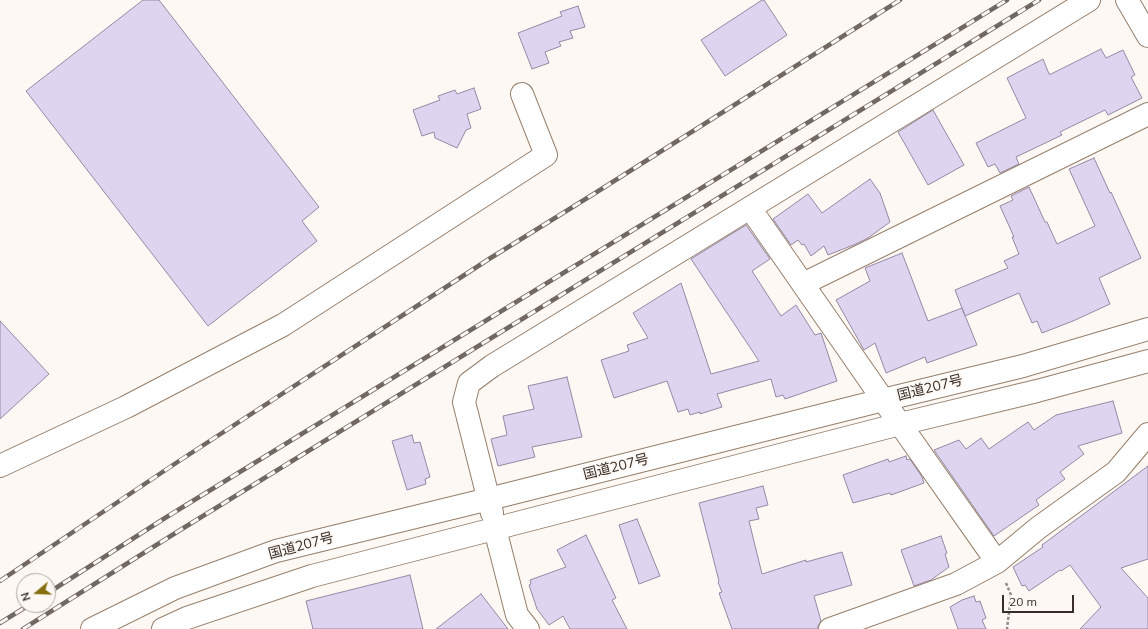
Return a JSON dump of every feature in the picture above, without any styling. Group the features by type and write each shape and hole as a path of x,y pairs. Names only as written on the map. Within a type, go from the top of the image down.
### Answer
{"street":[{"path":"528,629 517,615 464,402 470,383 492,366 1089,0"},
{"path":"1127,0 1148,36"},
{"path":"0,466 126,407 283,325 546,155 522,94"},
{"path":"803,284 1148,114"},
{"path":"750,208 997,562"},
{"name":"国道207号","path":"92,629 175,588 276,551 489,500 1023,366 1148,329"},
{"path":"163,629 187,618 312,576 900,424 1037,391 1148,361"},
{"path":"830,629 956,584 997,562 1038,528 1116,472 1148,434"}],"path":[{"path":"997,562 1012,595 1007,629"}],"building":[{"path":"143,0 159,0 319,207 302,221 317,241 208,326 26,91"},
{"path":"764,0 787,35 725,76 701,40"},
{"path":"578,6 585,27 570,31 573,38 559,42 561,46 545,52 549,63 532,69 518,33 562,16 560,12"},
{"path":"1101,49 1106,58 1123,50 1135,75 1131,77 1142,98 1108,115 1105,110 1060,132 1062,135 1016,157 1019,164 1000,173 995,164 988,167 976,143 1026,118 1007,78 1043,59 1049,74 1051,74"},
{"path":"474,88 481,109 467,114 471,128 466,130 457,148 435,138 434,132 422,136 413,110 440,100 438,96 455,90 457,94"},
{"path":"933,110 964,165 928,185 898,132"},
{"path":"1094,158 1141,258 1099,278 1110,304 1042,333 1037,321 1032,323 1019,293 965,316 955,290 1008,268 1004,261 1019,254 1012,237 1014,237 1000,206 1013,200 1011,196 1029,187 1057,244 1095,226 1069,169"},
{"path":"870,179 880,193 890,222 868,238 856,244 828,255 824,246 811,256 804,244 802,245 798,240 791,245 773,219 808,194 822,213"},
{"path":"746,225 770,259 752,271 781,316 796,305 815,335 821,333 837,381 785,399 783,395 776,397 771,379 717,394 722,407 700,414 700,412 690,415 688,409 678,412 667,381 614,398 601,360 629,351 627,345 648,338 633,313 681,283 711,374 759,361 691,259"},
{"path":"902,253 928,321 962,308 977,345 927,363 925,357 886,373 875,343 864,350 836,300 870,281 865,268"},
{"path":"0,321 49,374 0,419"},
{"path":"567,377 582,437 532,447 535,457 498,466 491,439 507,435 503,416 534,409 528,386"},
{"path":"1113,401 1122,433 1078,446 1084,454 1060,472 1065,479 1036,500 1039,505 994,536 934,450 959,440 966,449 981,438 989,449 1028,422 1034,430 1056,415"},
{"path":"412,435 414,443 420,442 430,477 425,479 426,484 407,490 392,441"},
{"path":"906,456 907,460 910,459 922,477 924,483 891,495 890,493 853,503 843,475 888,459 889,462"},
{"path":"1148,466 1148,559 1121,568 1148,598 1148,629 1080,629 1101,607 1070,565 1029,591 1025,585 1022,586 1013,567 1043,547 1042,545"},
{"path":"763,486 768,505 756,508 759,519 749,521 762,574 806,560 806,562 842,552 852,585 814,596 821,621 818,629 732,629 719,593 722,592 718,582 719,581 699,503"},
{"path":"637,519 660,576 639,584 619,525"},
{"path":"586,535 616,598 612,600 627,629 570,629 563,616 549,625 537,609 529,585 531,584 530,580 566,567 557,550"},
{"path":"941,536 947,553 945,554 949,567 931,580 914,586 901,550"},
{"path":"410,575 423,629 313,629 306,601"},
{"path":"481,594 508,629 436,629"},
{"path":"974,596 976,602 980,601 986,618 982,620 986,629 958,629 950,607 962,600"}],"railway":[{"path":"0,581 176,463 489,259 900,0"},
{"path":"56,588 165,518 1007,0"},
{"path":"23,629 177,532 1039,0"},
{"path":"0,623 16,613"}]}
